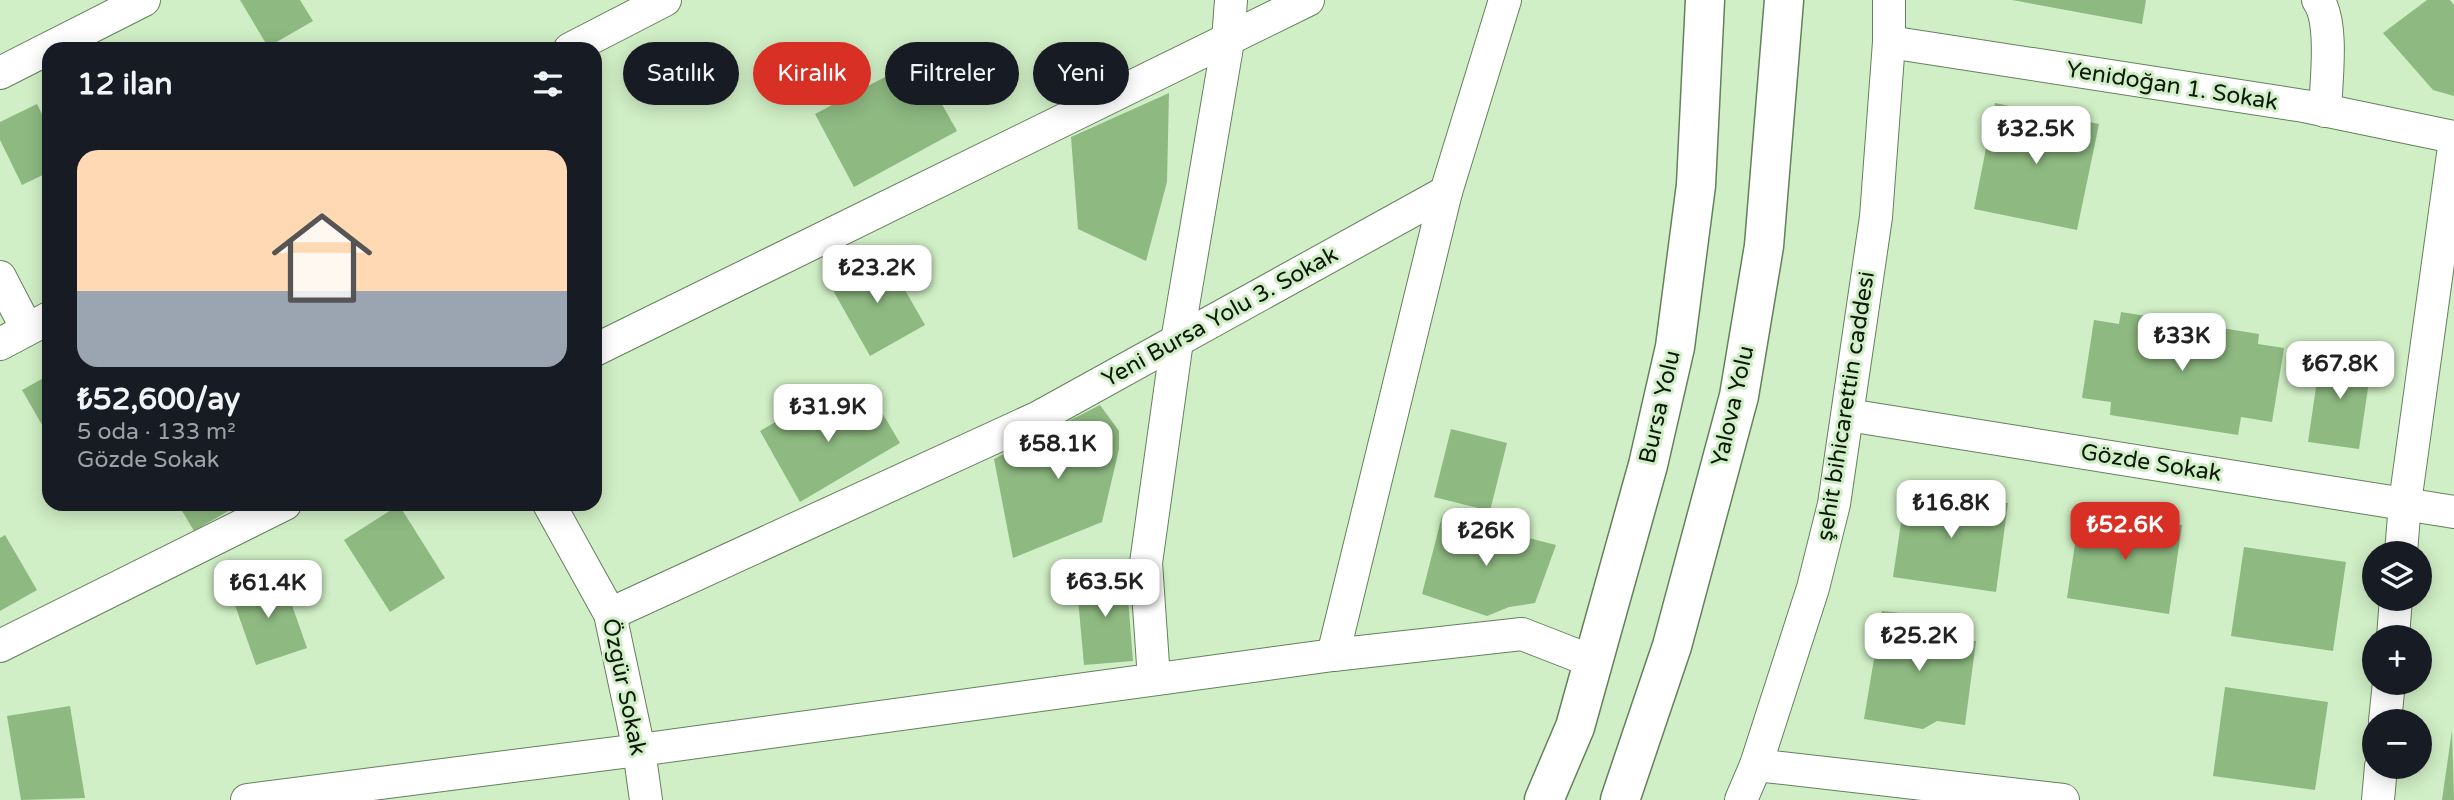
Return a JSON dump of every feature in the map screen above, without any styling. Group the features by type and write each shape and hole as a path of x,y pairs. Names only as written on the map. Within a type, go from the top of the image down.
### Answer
{"highway":[{"name":"Bursa Yolu","path":"1544,800 1575,727 1594,662 1648,464 1675,347 1696,185 1705,0"},
{"name":"Yalova Yolu","path":"1620,800 1672,646 1739,396 1764,246 1784,0"}],"street":[{"path":"62,42 144,0"},
{"path":"583,42 664,0"},
{"path":"1154,680 1146,563 1177,341 1228,41 1231,0"},
{"path":"602,347 1308,0"},
{"path":"1333,654 1447,192 1504,0"},
{"name":"şehit bihicarettin caddesi","path":"1741,800 1756,765 1813,588 1834,504 1876,217 1889,42 1889,0"},
{"path":"2325,2 2325,111"},
{"name":"Yenidoğan 1. Sokak","path":"1889,42 2325,111 2454,137"},
{"path":"0,74 42,52"},
{"path":"2402,541 2454,147"},
{"name":"Yeni Bursa Yolu 3. Sokak","path":"611,614 1039,417 1447,192"},
{"path":"0,277 25,330"},
{"name":"Gözde Sokak","path":"1848,415 2454,512"},
{"path":"0,646 271,511"},
{"name":"Özgür Sokak","path":"554,511 611,614 639,750 646,800"},
{"path":"247,800 639,750 1333,654 1522,634 1594,662"},
{"path":"1756,765 2063,800"},
{"path":"2378,800 2380,779"}],"building":[{"path":"240,0 300,0 313,21 277,42 265,42"},
{"path":"2012,0 2146,0 2142,24"},
{"path":"2427,0 2450,0 2454,5 2454,96 2433,90 2383,33"},
{"path":"885,77 885,105 942,105 957,131 854,187 815,114 832,105 871,105 871,84"},
{"path":"1169,93 1167,182 1146,261 1078,229 1071,137"},
{"path":"1995,103 2099,124 2077,230 1974,209"},
{"path":"37,104 42,114 42,175 22,185 0,140 0,122"},
{"path":"885,255 925,325 870,356 830,285"},
{"path":"2121,312 2259,334 2258,344 2284,348 2272,422 2241,417 2238,435 2110,415 2111,402 2082,398 2094,320 2119,324"},
{"path":"2321,353 2372,361 2359,449 2308,442"},
{"path":"42,379 42,425 22,390"},
{"path":"871,394 900,443 800,502 760,431 812,401 822,423"},
{"path":"1100,405 1119,431 1119,449 1102,522 1013,558 994,459"},
{"path":"1451,429 1507,443 1490,511 1434,497"},
{"path":"1906,489 2008,503 1996,592 1893,577"},
{"path":"2080,510 2182,525 2169,614 2067,598"},
{"path":"182,511 228,511 194,531"},
{"path":"390,511 403,511 445,578 390,612 344,540"},
{"path":"1442,516 1556,545 1535,603 1509,607 1487,616 1422,594"},
{"path":"5,535 37,590 0,611 0,538"},
{"path":"2244,547 2346,562 2333,651 2231,636"},
{"path":"1126,573 1133,661 1084,665 1076,577"},
{"path":"281,574 307,648 256,665 230,591"},
{"path":"1882,611 1935,617 1941,635 1976,641 1965,725 1937,721 1923,729 1864,719"},
{"path":"2225,687 2328,702 2315,790 2213,776"},
{"path":"70,706 85,798 21,800 7,716"},
{"path":"2452,730 2454,800 2442,800"}]}
